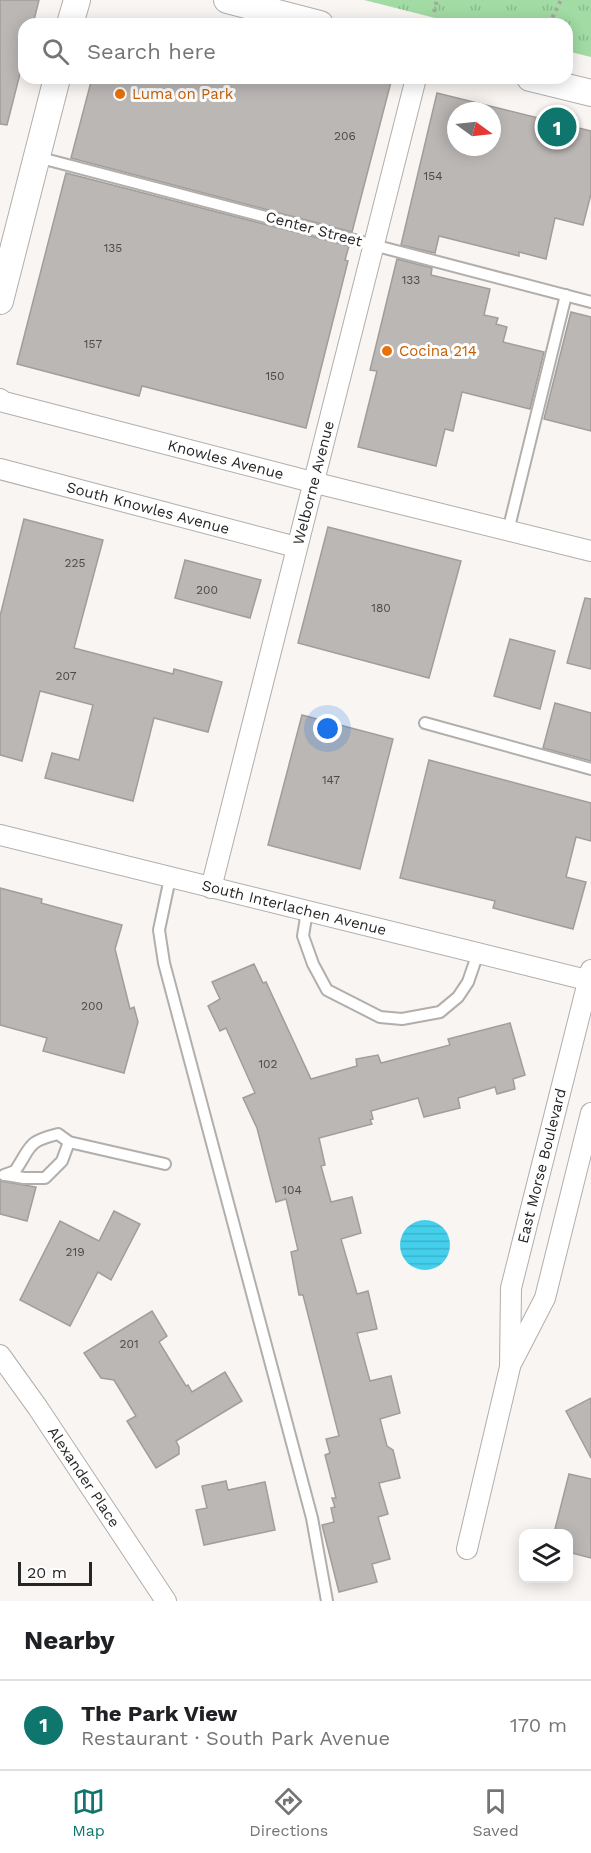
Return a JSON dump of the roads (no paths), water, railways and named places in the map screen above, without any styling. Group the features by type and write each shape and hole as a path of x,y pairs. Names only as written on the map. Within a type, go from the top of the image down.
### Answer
{"street":[{"path":"72,18 77,0"},
{"path":"227,0 297,18"},
{"path":"0,301 12,235 55,84"},
{"name":"Welborne Avenue","path":"210,888 415,84"},
{"path":"554,84 591,93"},
{"name":"Knowles Avenue","path":"0,399 4,402 312,482 591,551"},
{"name":"South Knowles Avenue","path":"0,469 296,547"},
{"name":"South Interlachen Avenue","path":"0,835 478,953 590,977"},
{"name":"East Morse Boulevard","path":"467,1549 510,1367 511,1288 590,977"},
{"name":"East Morse Boulevard","path":"510,1367 544,1298 591,1113"},
{"name":"Alexander Place","path":"0,1355 38,1408 166,1601"}],"lane":[{"name":"Center Street","path":"36,157 591,302"},
{"path":"508,531 566,296"},
{"path":"425,723 591,769"},
{"path":"170,878 159,930 164,963 312,1518 327,1601"},
{"path":"307,911 303,936 313,964 327,990 380,1017 402,1019 440,1012 458,997 468,982 478,953"},
{"path":"2,1174 15,1171 29,1145 42,1137 58,1134 69,1142 165,1164"},
{"path":"2,1174 24,1178 45,1178 62,1161 69,1142"}],"water":[{"path":"425,1220 443,1227 450,1245 443,1263 425,1270 407,1263 400,1245 407,1227"}],"place":[{"name":"Luma on Park","path":"120,94"},
{"name":"The Park View","path":"557,127"},
{"name":"Cocina 214","path":"387,351"}]}
